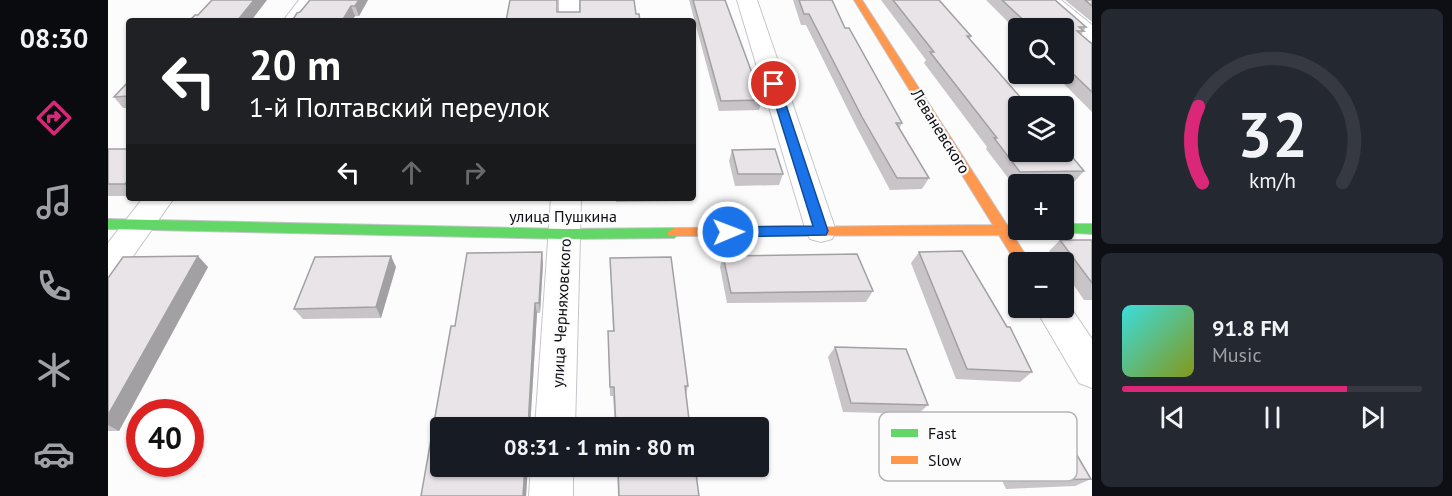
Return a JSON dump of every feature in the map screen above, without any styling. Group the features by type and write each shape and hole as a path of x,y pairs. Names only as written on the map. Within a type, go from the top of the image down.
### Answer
{"street":[{"path":"295,18 309,0"},
{"path":"569,0 569,18"},
{"path":"747,0 821,231"},
{"name":"Леваневского","path":"858,0 1016,252"},
{"path":"1049,0 1092,36"},
{"path":"108,267 157,201"},
{"name":"улица Черняховского","path":"556,417 566,201"},
{"name":"улица Пушкина","path":"108,224 565,234 1008,230"},
{"path":"1074,229 1092,229"},
{"path":"1058,318 1092,371"},
{"path":"551,496 552,477"}],"building":[{"path":"212,0 254,0 239,18 192,18"},
{"path":"310,0 359,0 355,6 351,6 344,18 294,18"},
{"path":"510,0 557,0 557,12 580,12 580,0 634,0 636,14 639,14 640,18 507,18"},
{"path":"693,0 725,0 762,100 721,101"},
{"path":"799,0 832,0 845,28 849,28 902,123 896,123 929,178 897,178 862,117 809,14 804,14"},
{"path":"893,0 939,0 1019,96 1008,96 1008,156 994,138 997,138 930,52 934,52"},
{"path":"1002,0 1055,0 1086,27 1079,27 1084,31 1077,31 1092,44 1092,92 1074,75 1074,18 1021,18"},
{"path":"126,84 126,96 114,97"},
{"path":"108,149 126,149 126,183 108,184"},
{"path":"775,149 783,174 738,174 732,150"},
{"path":"1074,159 1084,171 1020,172 1012,162 1074,162"},
{"path":"1060,240 1092,240 1092,283 1074,259 1074,252 1069,252"},
{"path":"962,251 1007,327 1010,327 1032,372 967,369 919,252"},
{"path":"542,252 539,303 535,303 529,417 435,417 451,326 455,326 467,253"},
{"path":"857,254 873,291 731,293 723,256"},
{"path":"198,256 108,415 108,278 123,257"},
{"path":"391,256 376,307 294,309 315,257"},
{"path":"671,257 688,386 685,386 689,417 615,417 614,387 610,387 608,331 614,331 610,258"},
{"path":"835,347 906,349 928,405 851,403"},
{"path":"430,445 430,477 524,477 523,496 421,496"},
{"path":"1077,455 1091,479 1077,479"},
{"path":"618,477 696,477 699,496 619,496"}],"traffic: fast":[{"path":"108,224 565,234 674,233"},
{"path":"1074,229 1092,229"}],"traffic: slow":[{"path":"858,0 1017,252"},
{"path":"674,233 1008,230"}],"route":[{"path":"728,232 821,231 774,84"}]}
